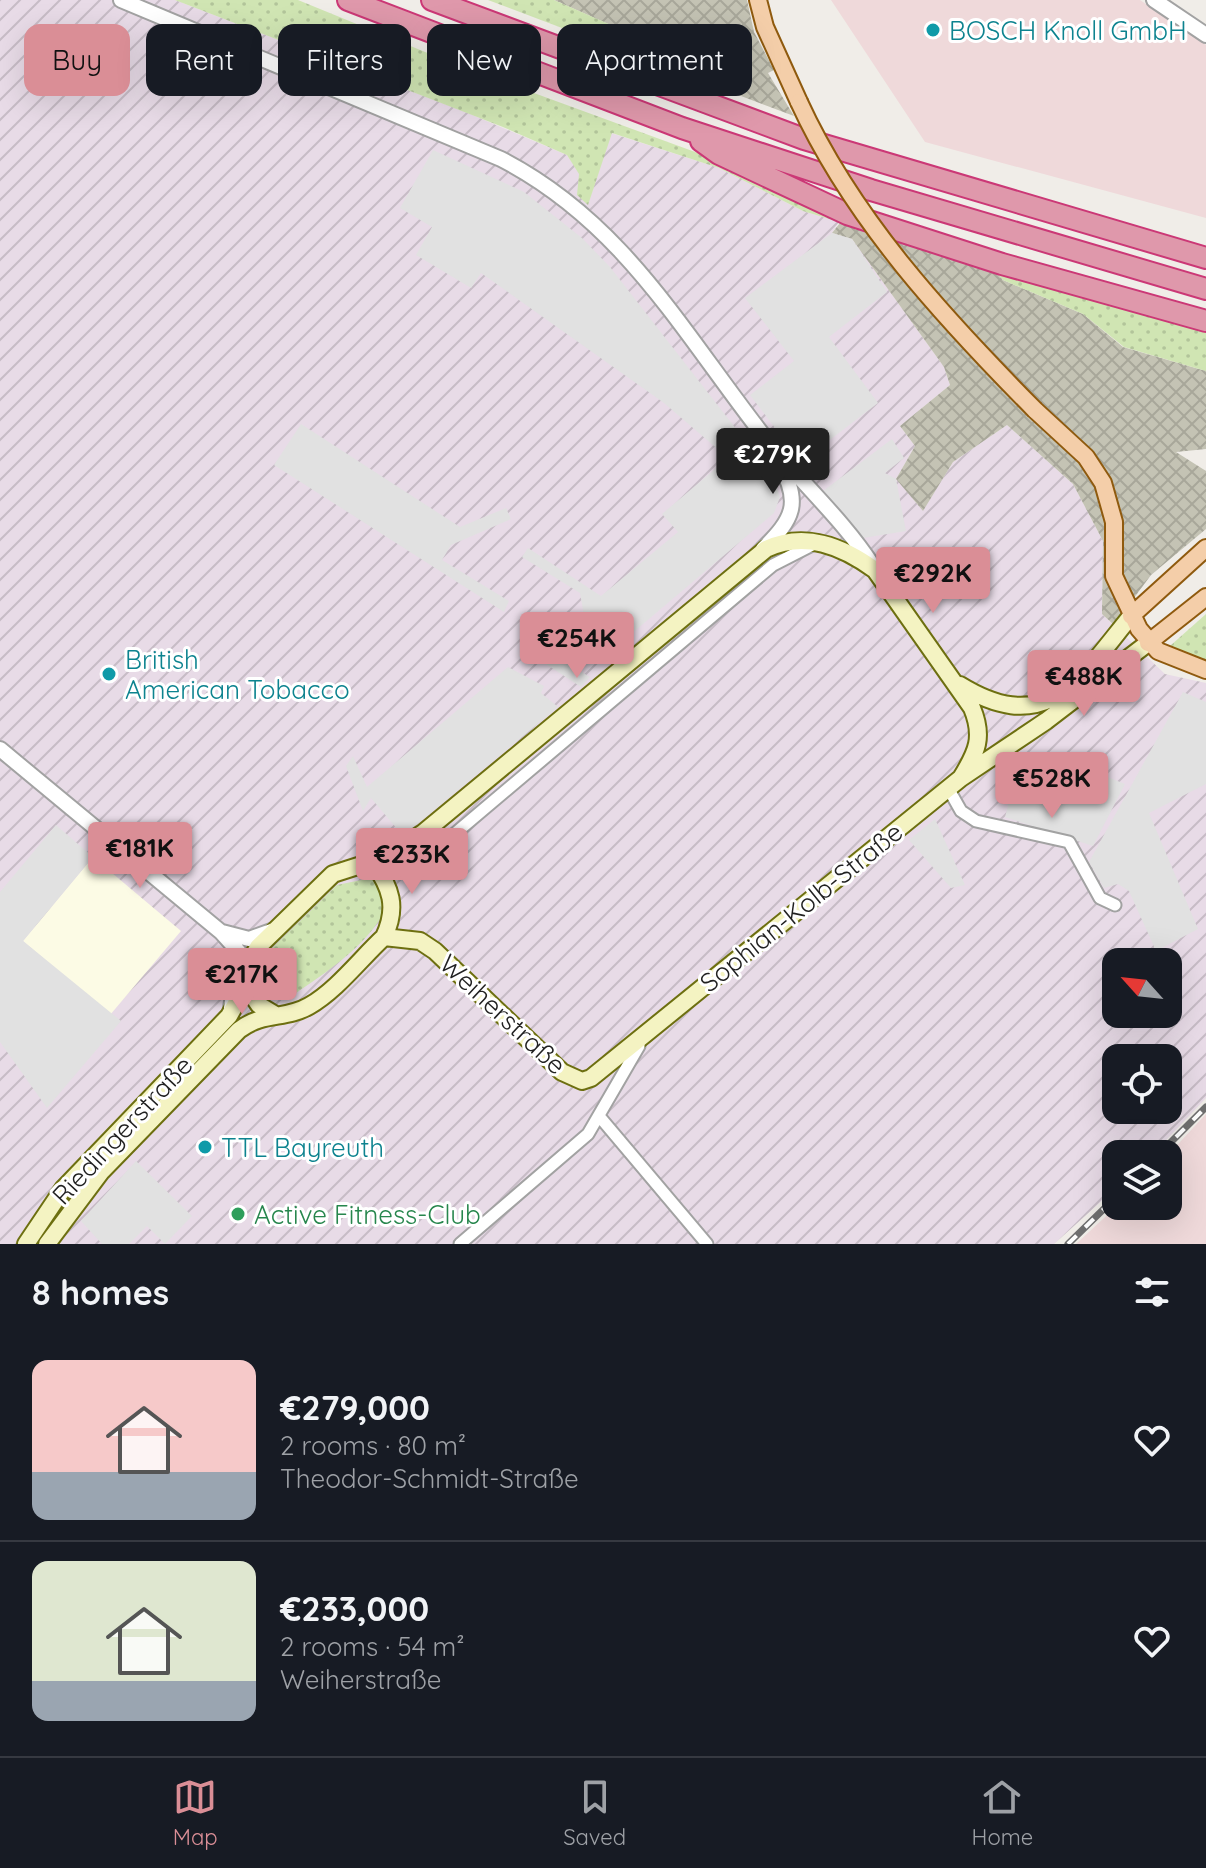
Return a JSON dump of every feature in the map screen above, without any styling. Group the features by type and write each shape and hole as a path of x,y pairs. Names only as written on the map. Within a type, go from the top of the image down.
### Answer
{"highway":[{"path":"348,0 682,128 871,190 1206,289"},
{"path":"432,0 804,139 1206,258"},
{"path":"682,128 719,154 847,214 1002,264 1206,321"}],"main road":[{"path":"758,0 765,27 799,102 848,187 905,268 956,328 1035,410 1086,457 1103,483 1114,522 1114,576 1131,616 1148,643 1173,660 1206,670"},
{"name":"Riedingerstraße","path":"26,1244 63,1189 229,1016 258,947 333,874 397,852 423,833 755,556 790,542 819,542 855,556 875,570"},
{"path":"959,685 1001,706 1032,706 1051,699 1084,675 1131,616 1206,548"},
{"path":"875,570 959,685 972,708 980,737 955,783"},
{"path":"1148,643 1206,597"},
{"name":"Sophian-Kolb-Straße","path":"654,1026 955,783 1046,721 1148,643"},
{"path":"373,862 393,898 390,923 384,937"},
{"name":"Riedingerstraße","path":"47,1244 101,1172 239,1030 253,1019 291,1013 311,1005 384,937"},
{"name":"Weiherstraße","path":"384,937 420,941 435,951 562,1072 582,1081 591,1078 654,1026"},
{"path":"246,978 259,1005 274,1014"},
{"path":"138,1134 150,1098"}],"street":[{"path":"121,0 478,149 538,178 602,228 628,257 763,435 860,547 875,570"},
{"path":"1154,0 1206,35"},
{"path":"755,556 784,527 793,503 788,478 763,435"},
{"name":"Riedingerstraße","path":"423,833 439,838 452,836 773,565 819,542"},
{"path":"0,749 221,932 239,952 246,978"},
{"path":"955,783 961,811 976,821 1069,842 1100,898 1115,905"},
{"path":"221,932 249,939 274,930"},
{"path":"221,932 234,958 236,974 229,1016"},
{"path":"460,1244 579,1143 654,1026"},
{"path":"599,1116 707,1244"}],"shaded area":[{"path":"0,0 175,0 237,24 146,24 146,96 262,96 262,34 278,40 278,96 411,96 411,91 567,155 580,174 588,204 611,133 719,168 803,211 839,222 832,233 852,239 944,367 950,385 900,426 915,446 896,479 923,510 953,462 1007,425 1073,484 1103,541 1102,614 1165,674 1206,683 1206,1098 1182,1123 1182,1044 1102,1044 1102,1124 1181,1124 1166,1140 1102,1140 1102,1201 1054,1244 0,1244"},
{"path":"554,0 747,0 754,32 774,70 768,73 794,116 741,96 752,96 752,24 608,24"},
{"path":"831,0 1140,0 1206,45 1206,218 925,142"},
{"path":"433,150 524,192 582,238 610,267 773,476 780,497 774,513 610,652 584,616 580,593 522,557 528,548 601,596 678,532 662,514 728,458 664,403 481,273 471,288 416,255 432,227 400,208"},
{"path":"843,219 990,265 1003,280 1083,314 1123,347 1206,371 1206,449 1176,452 1206,471 1206,529 1151,575 1114,625 1102,614 1103,541 1073,484 1007,425 953,462 923,511 896,479 915,446 900,426 950,385 944,367 852,239 832,233"},
{"path":"832,233 852,239 887,292 829,337 878,403 801,462 750,395 794,361 745,298"},
{"path":"301,424 460,527 506,508 511,519 451,545 442,560 509,601 504,612 274,465"},
{"path":"892,439 904,458 885,473 896,479 906,531 863,538 823,491"},
{"path":"536,644 590,677 581,687 529,653"},
{"path":"508,667 544,686 541,693 558,707 403,836 371,798 363,811 346,766 353,756 367,787"},
{"path":"1183,692 1206,702 1206,784 1149,813 1198,929 1162,948 1155,948 1129,891 1118,884 1104,888 1089,862"},
{"path":"1100,767 1105,776 1125,784 1093,846 1005,817 1011,795 1055,805 1062,801 1057,792"},
{"path":"935,819 965,885 951,888 909,840"},
{"path":"56,825 93,857 23,941 121,1021 47,1108 0,1042 0,892"},
{"path":"93,857 181,931 110,1015 23,941"},
{"path":"1206,1114 1206,1244 1076,1244 1102,1220 1182,1220 1182,1140"},
{"path":"136,1161 192,1216 165,1244 147,1226 129,1244 102,1244 81,1221"}],"green space":[{"path":"175,0 298,0 357,24 278,24 278,40 262,34 262,24 237,24"},
{"path":"488,0 554,0 609,24 557,26"},
{"path":"411,46 427,53 427,96 541,96 717,160 843,219 839,222 803,211 719,168 612,133 588,205 577,195 579,174 567,155 411,91"},
{"path":"990,265 1206,329 1206,371 1124,347 1083,314 1003,280"},
{"path":"1206,614 1206,662 1170,646"},
{"path":"371,878 383,886 390,899 373,929 347,955 289,998 271,996 261,983 257,968 264,956 337,885"}],"railway":[{"path":"1173,1140 1206,1107"},
{"path":"1068,1244 1102,1211"}],"place":[{"name":"BOSCH Knoll GmbH","path":"933,30"},
{"name":"British American Tobacco","path":"109,674"},
{"name":"TTL Bayreuth","path":"205,1147"},
{"name":"Active Fitness-Club","path":"238,1214"}]}
